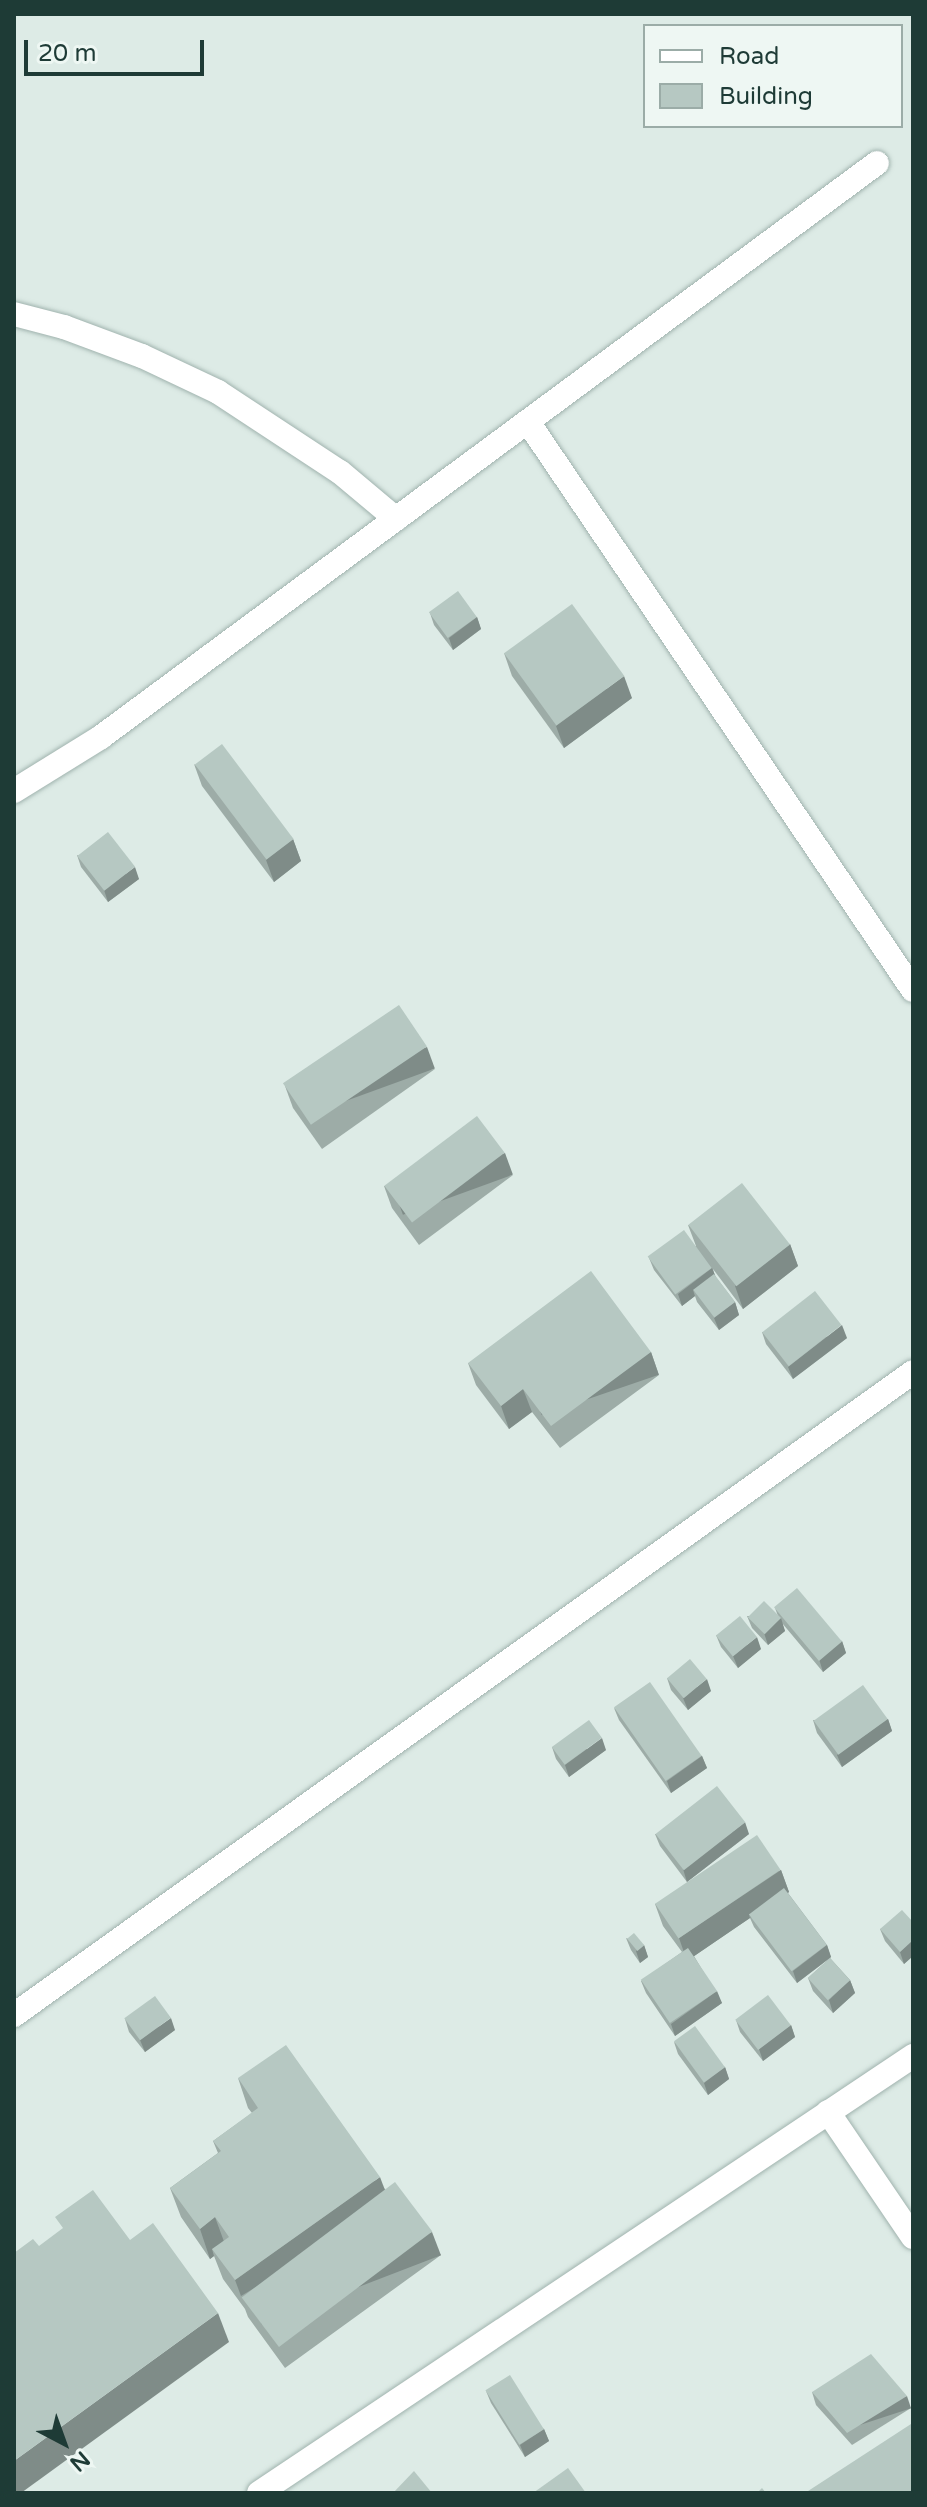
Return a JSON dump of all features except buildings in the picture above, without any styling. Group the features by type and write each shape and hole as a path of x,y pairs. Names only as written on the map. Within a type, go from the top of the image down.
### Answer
{"street":[{"path":"14,791 101,737 877,163"},
{"path":"14,314 64,327 142,356 218,392 340,472 396,519"},
{"path":"528,422 913,990"},
{"path":"14,2015 913,1372"},
{"path":"259,2493 913,2056"},
{"path":"828,2112 913,2237"}]}
